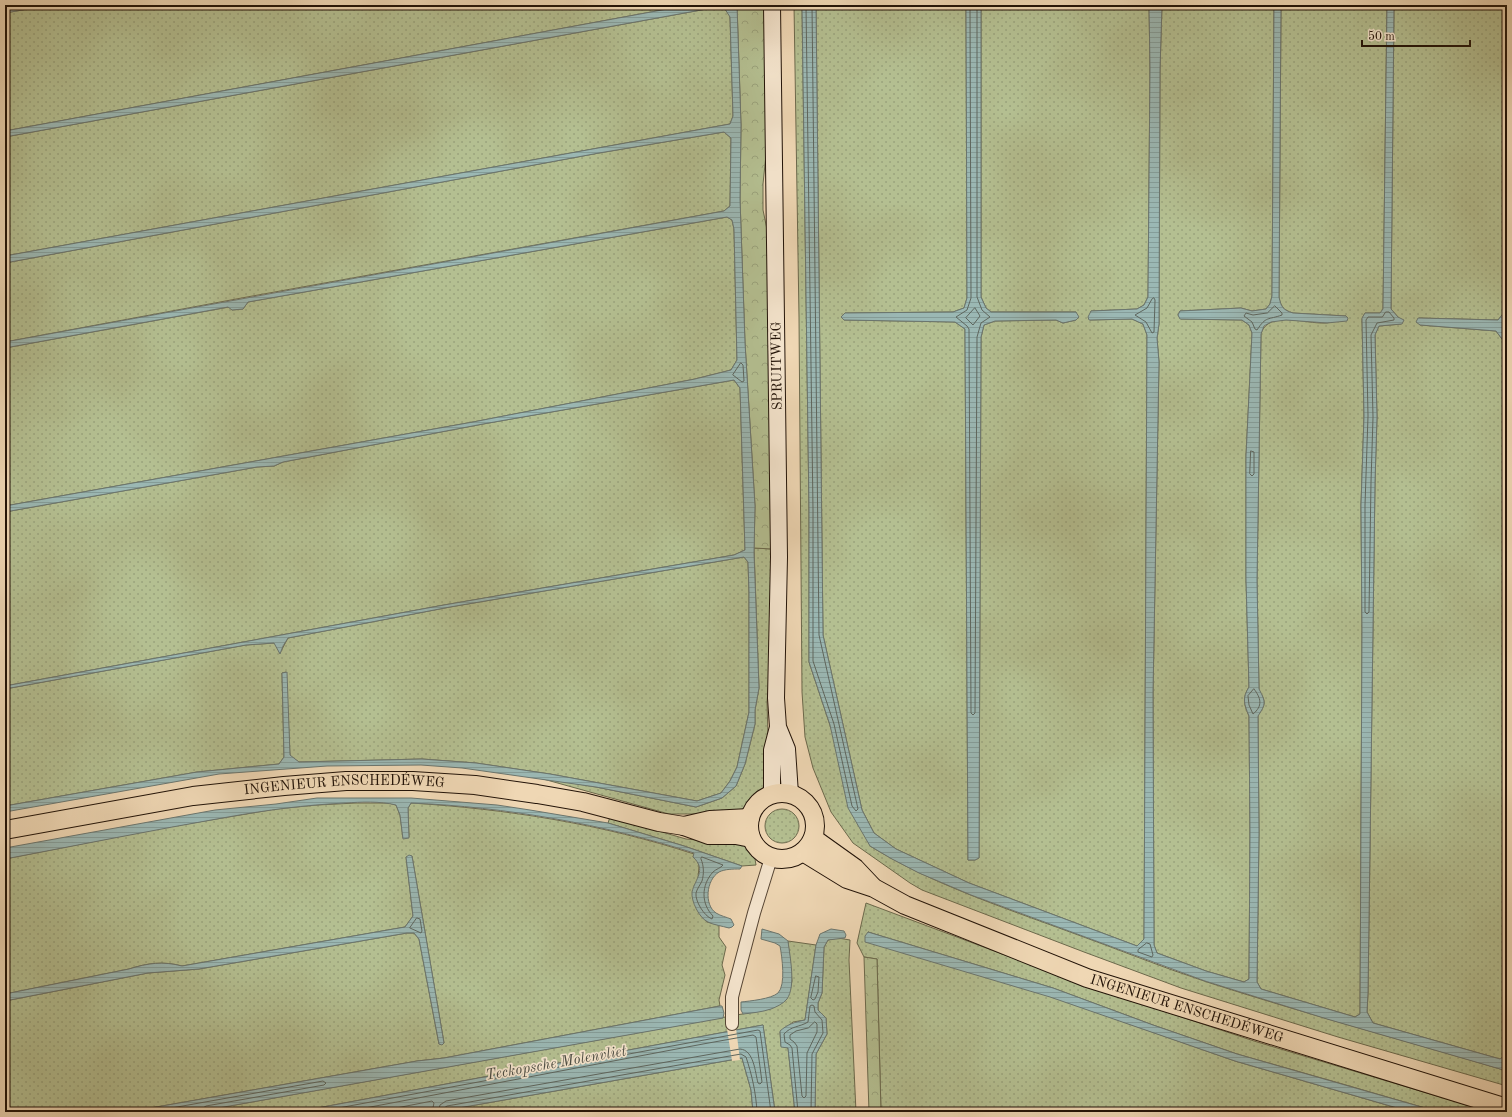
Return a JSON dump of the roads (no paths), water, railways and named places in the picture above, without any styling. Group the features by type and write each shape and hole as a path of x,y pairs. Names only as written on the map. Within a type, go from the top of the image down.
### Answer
{"main road":[{"name":"SPRUITWEG","path":"772,5 779,557 776,698 778,727 787,749 790,794"},
{"name":"SPRUITWEG","path":"772,794 772,750 778,727"},
{"name":"INGENIEUR ENSCHEDÉWEG","path":"5,830 193,796 284,786 346,782 413,781 475,786 536,794 583,802 659,822 684,826 709,835 736,835 751,838"},
{"path":"780,793 790,794 805,802 811,810 815,823 813,838 811,843 803,852 793,858 781,860 771,858 758,850 751,838 749,828 750,818 756,806 766,797 772,794 780,793"},
{"name":"INGENIEUR ENSCHEDÉWEG","path":"684,826 710,820 750,818"},
{"name":"INGENIEUR ENSCHEDÉWEG","path":"813,838 855,868 874,888"},
{"name":"INGENIEUR ENSCHEDÉWEG","path":"803,852 847,879 874,888 905,905 1086,978 1507,1108"}],"street":[{"path":"732,1024 732,997 734,988 754,913 771,858"}],"water":[{"path":"15,5 51,5 5,13 5,7"},
{"path":"689,5 737,5 741,125 740,199 745,343 755,506 754,553 759,688 755,710 755,724 745,764 736,786 722,798 696,807 596,787 462,768 421,765 327,766 219,774 5,812 5,806 197,772 279,764 284,757 282,673 287,672 290,755 299,762 422,759 476,763 550,774 697,801 721,793 730,781 737,767 749,712 749,592 748,562 744,557 450,607 288,638 280,654 274,643 246,645 5,689 5,686 444,605 734,555 745,550 740,388 734,380 483,424 283,462 274,466 257,467 5,512 5,506 473,422 695,379 731,370 737,360 734,229 732,220 727,217 248,302 243,309 232,310 228,307 5,348 5,342 724,211 730,206 731,138 724,132 599,153 5,263 5,256 730,124 733,116 730,17 723,6 5,137 5,131"},
{"path":"802,5 816,5 823,635 862,810 874,833 896,849 969,883 1137,946 1144,939 1147,335 1143,324 1132,319 1089,320 1088,317 1091,311 1137,309 1144,305 1148,297 1150,68 1149,5 1162,5 1160,69 1159,324 1157,338 1159,362 1153,693 1154,945 1157,953 1206,971 1244,982 1249,979 1249,716 1244,701 1245,694 1249,687 1246,579 1246,456 1252,333 1249,325 1242,320 1180,319 1178,315 1180,311 1241,308 1252,311 1266,309 1270,304 1272,296 1274,5 1281,5 1279,297 1283,308 1293,313 1346,316 1348,318 1347,321 1327,323 1286,320 1271,322 1264,326 1261,334 1257,580 1259,689 1264,700 1264,706 1258,716 1259,833 1257,982 1261,989 1355,1017 1360,1014 1362,630 1361,505 1364,416 1362,318 1365,313 1380,313 1383,309 1387,5 1394,5 1391,309 1398,317 1404,320 1402,324 1379,326 1375,335 1377,417 1367,1012 1373,1023 1500,1059 1506,1055 1507,1017 1507,1071 1327,1019 1205,981 971,895 919,873 870,846 848,808 830,725 809,662 809,510"},
{"path":"966,5 981,5 981,297 986,308 991,312 1076,312 1079,317 1076,320 1063,323 1056,320 995,321 984,325 981,337 979,858 975,860 968,860 965,329 955,322 844,320 841,317 845,313 953,312 964,308 967,298"},
{"path":"1507,111 1507,451 1505,343 1496,331 1420,325 1416,322 1418,318 1498,320 1506,310"},
{"path":"317,798 411,798 497,805 608,823 684,846 742,866 740,869 719,872 711,881 708,892 708,899 712,909 716,913 731,919 734,925 729,928 710,923 702,917 696,909 692,892 700,870 693,857 694,853 590,825 482,808 411,803 408,808 409,838 403,839 400,815 396,805 377,802 364,802 301,806 243,814 5,859 5,848 215,810"},
{"path":"409,855 412,856 444,1043 442,1045 439,1044 419,939 414,933 199,969 148,973 5,1001 5,994 143,965 162,963 182,966 405,927 413,916 406,857"},
{"path":"762,929 779,934 788,941 792,971 790,993 784,1002 771,1009 743,1014 741,1010 741,1002 771,997 778,993 782,984 783,971 780,946 761,939"},
{"path":"831,929 844,931 846,935 845,938 828,940 824,947 822,993 818,1003 818,1010 826,1018 827,1034 816,1054 815,1112 795,1112 788,1048 781,1047 780,1031 792,1024 805,1020 816,945 820,934"},
{"path":"868,932 1053,988 1237,1054 1439,1112 1411,1112 1235,1061 1050,997 865,942 865,936"},
{"path":"722,1006 724,1013 723,1018 196,1112 128,1112 417,1061 444,1058"},
{"name":"Teckopsche Molenvliet","path":"763,1025 775,1112 753,1112 751,1090 742,1058 436,1112 296,1112"}]}
